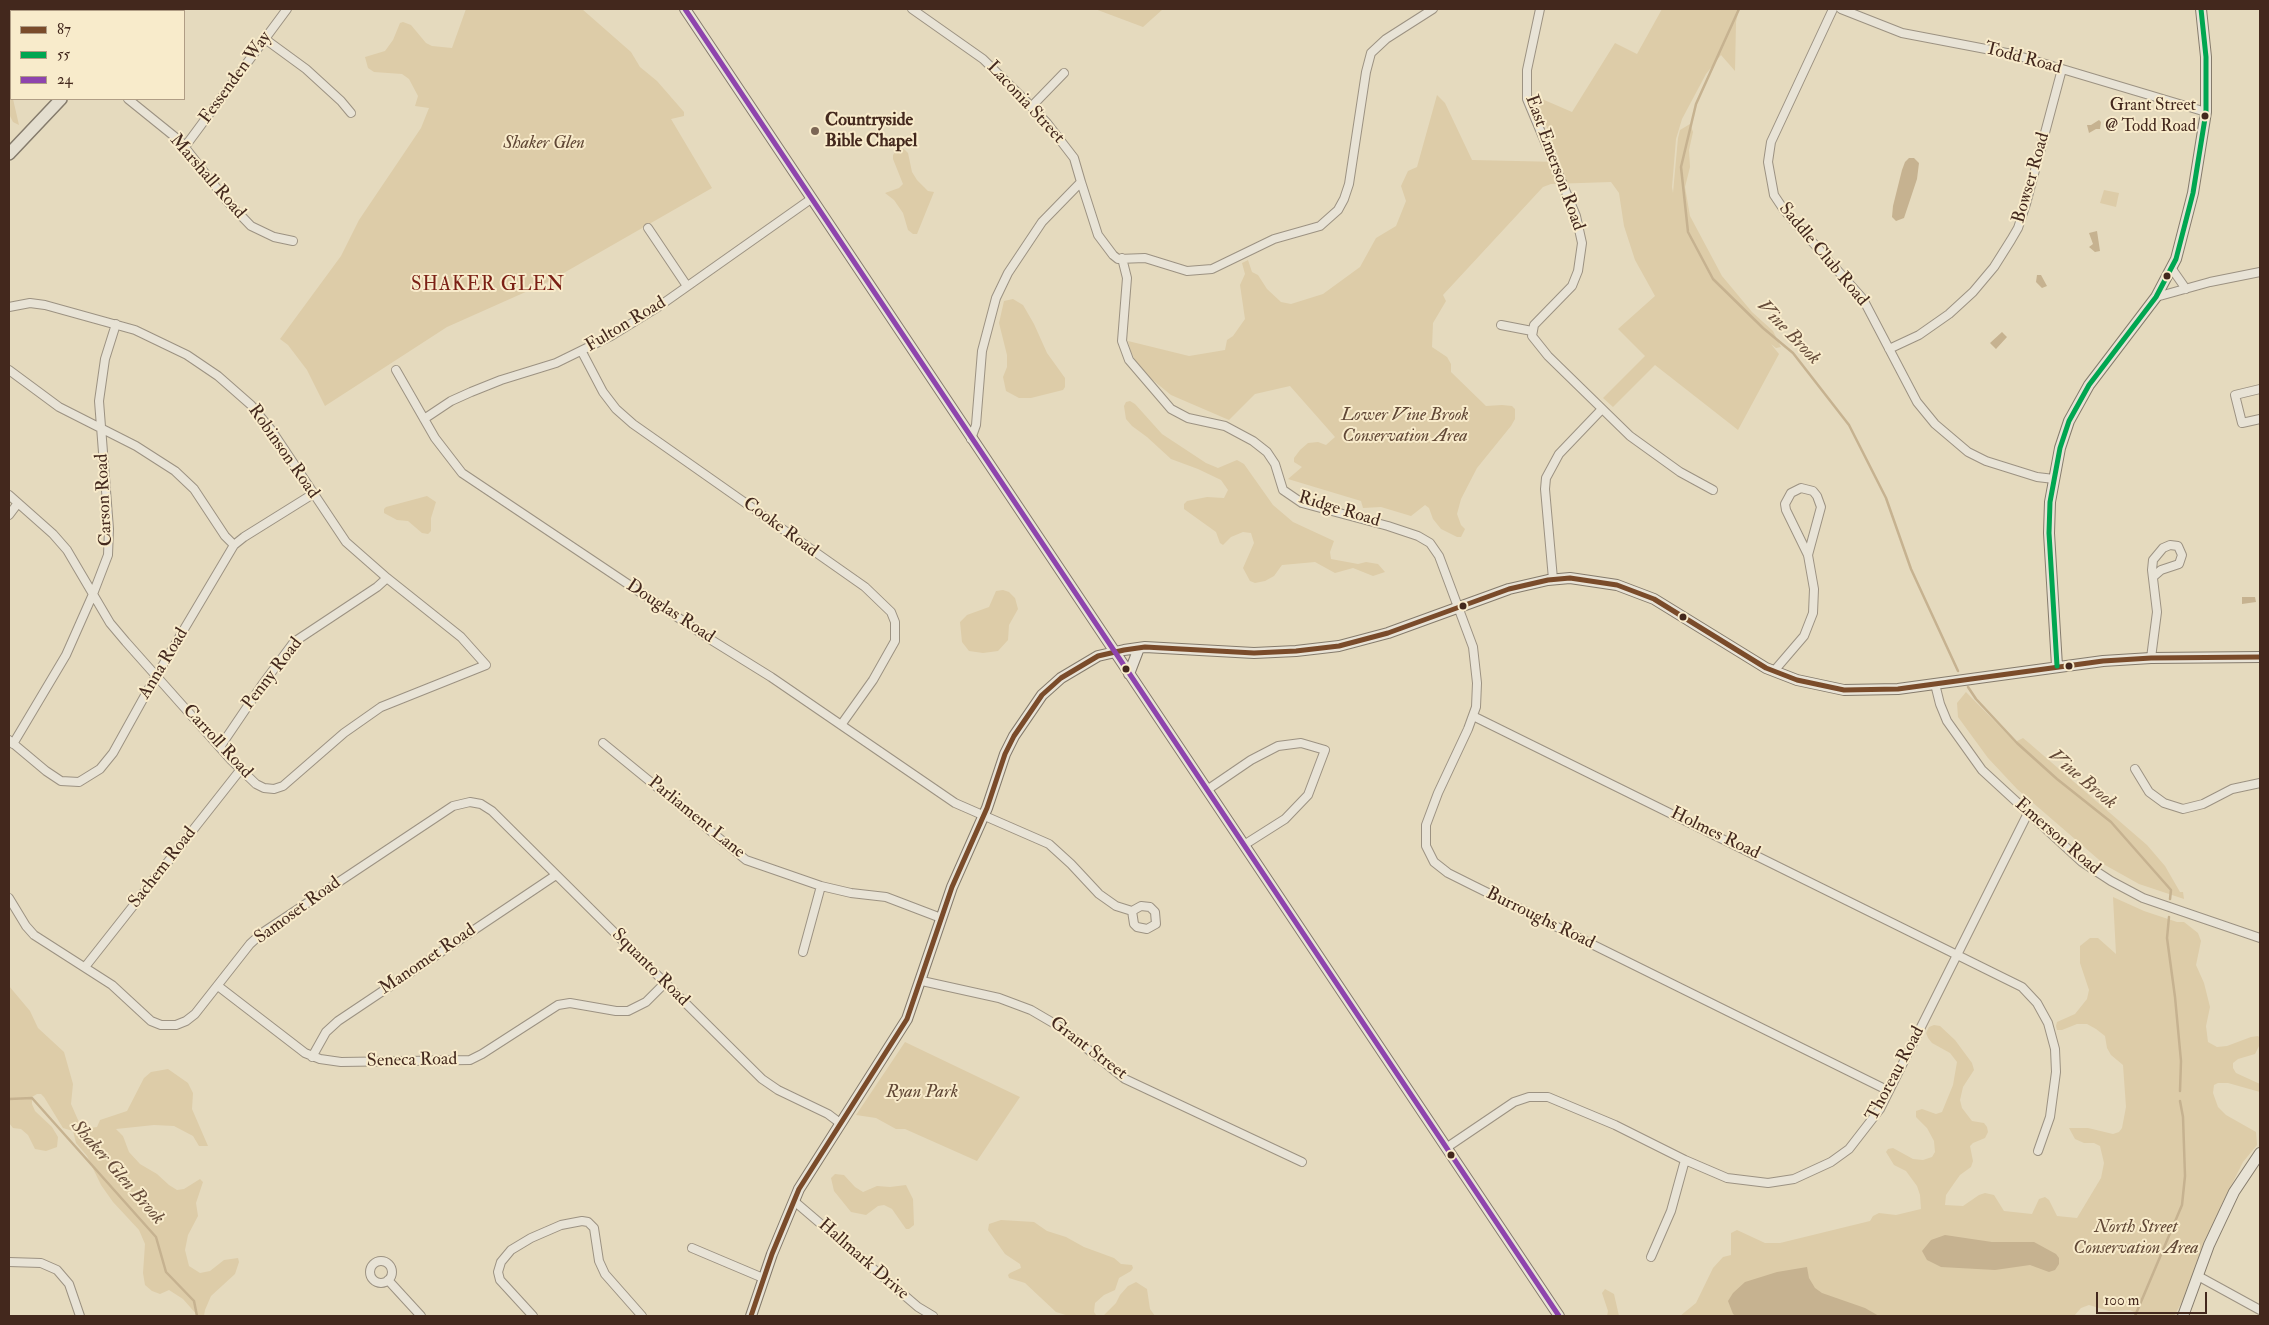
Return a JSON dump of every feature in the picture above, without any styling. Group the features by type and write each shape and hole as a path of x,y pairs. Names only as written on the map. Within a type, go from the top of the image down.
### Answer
{"main road":[{"path":"10,151 60,100"}],"street":[{"name":"Fessenden Way","path":"184,148 287,9"},
{"path":"685,9 1559,1316"},
{"name":"Laconia Street","path":"912,9 983,59 1031,106 1074,158 1081,182"},
{"path":"1415,9 1422,16"},
{"path":"971,439 976,425 982,351 996,298 1008,273 1042,222 1081,182 1098,235 1118,259 1145,258 1187,271 1202,271 1212,269 1274,239 1309,230 1329,220 1338,210 1348,184 1366,72 1372,53 1386,39 1432,9"},
{"name":"East Emerson Road","path":"1532,331 1534,324 1572,286 1578,271 1582,243 1576,216 1527,99 1526,82 1540,9"},
{"name":"Saddle Club Road","path":"1833,9 1772,142 1768,162 1769,177 1774,195 1784,210 1863,299 1917,402 1952,439 1968,452 1986,461 2054,479"},
{"name":"Todd Road","path":"1841,9 1902,33 2012,54 2206,112"},
{"path":"2057,666 2049,533 2050,502 2060,448 2076,406 2098,372 2156,297 2172,269 2187,220 2206,112 2206,57 2201,9"},
{"path":"265,39 306,69 341,100 352,113"},
{"name":"Bowser Road","path":"1889,349 1919,335 1949,314 1973,292 1994,267 2018,228 2062,69"},
{"path":"1031,106 1064,73"},
{"name":"Marshall Road","path":"129,100 180,141 226,200 251,226 274,237 293,241"},
{"name":"Fulton Road","path":"424,419 451,401 471,392 556,363 582,352 658,307 811,199"},
{"path":"648,228 687,286"},
{"name":"Ridge Road","path":"1122,258 1127,278 1122,341 1129,360 1171,409 1188,418 1225,426 1253,441 1267,452 1275,464 1283,490 1302,503 1388,526 1430,543 1439,556 1457,608"},
{"path":"2172,269 2186,289"},
{"path":"2156,297 2260,272"},
{"name":"Robinson Road","path":"9,306 30,303 45,305 116,324 143,334 186,355 238,392 272,431 341,536 386,578 461,636 486,664"},
{"name":"Carson Road","path":"11,742 66,655 108,555 109,544 100,429 101,380 116,324"},
{"path":"1500,325 1532,331 1534,340 1548,356 1646,449 1680,472 1713,490"},
{"name":"Cooke Road","path":"582,352 603,392 616,409 633,424 865,587 891,612 895,622 896,641 873,680 840,725"},
{"path":"9,370 47,399 100,429 152,455 182,476 200,497 225,536 234,545"},
{"name":"Douglas Road","path":"396,370 424,419 462,473 955,803 983,817 1049,844 1099,894 1116,906 1132,911"},
{"path":"2260,389 2235,395 2242,423 2260,419"},
{"path":"1553,579 1545,489 1546,478 1559,454 1602,409"},
{"path":"1774,671 1804,636 1813,613 1814,589 1808,555 1786,510 1787,498 1791,493 1802,488 1813,491 1821,507 1808,555"},
{"name":"Anna Road","path":"11,742 56,779 70,783 86,779 107,762 234,545 313,494"},
{"name":"Carroll Road","path":"9,495 60,542 118,633 220,747 261,787 272,790 280,788 299,774 344,733 374,711 391,702 486,664"},
{"path":"9,515 18,503"},
{"path":"2151,658 2157,612 2153,577 2153,560 2159,551 2166,546 2178,546 2182,555 2179,564 2164,568 2153,577"},
{"name":"Penny Road","path":"220,747 294,642 376,587 386,578"},
{"path":"751,1316 763,1278 794,1201 821,1153 900,1033 922,981 952,887 983,817 1014,736 1042,695 1061,678 1098,656 1139,648 1168,647 1254,653 1339,646 1388,633 1509,589 1553,579 1589,580 1617,585 1654,599 1774,671 1797,680 1844,690 1878,690 1935,684 2057,666 2151,658 2260,657"},
{"name":"Burroughs Road","path":"1457,608 1469,635 1476,663 1476,706 1426,825 1426,846 1434,862 1448,873 1472,886 1889,1091"},
{"path":"1129,674 1139,648"},
{"name":"Emerson Road","path":"1935,684 1940,704 1964,748 1982,770 2082,862 2111,881 2154,903 2260,938"},
{"name":"Holmes Road","path":"1473,716 2022,987 2038,1003 2048,1023 2055,1049 2056,1072 2050,1117 2038,1152"},
{"name":"Parliament Lane","path":"603,743 739,855 754,863 821,886 851,893 886,897 941,918"},
{"path":"1207,790 1251,760 1278,746 1301,743 1325,750 1308,795 1285,819 1244,845"},
{"name":"Sachem Road","path":"85,967 241,769"},
{"path":"2135,769 2149,792 2164,803 2183,809 2203,804 2232,789 2260,783"},
{"name":"Samoset Road","path":"9,898 32,932 123,993 148,1019 161,1025 176,1025 189,1019 253,941 262,934 448,809 457,804 470,802"},
{"name":"Squanto Road","path":"470,802 481,804 488,808 762,1079 778,1090 828,1114 840,1123"},
{"name":"Thoreau Road","path":"1446,1148 1514,1102 1529,1097 1548,1097 1615,1125 1686,1160 1734,1179 1768,1182 1794,1179 1831,1162 1849,1149 1880,1109 2028,813"},
{"name":"Manomet Road","path":"312,1057 326,1032 338,1021 556,875"},
{"path":"803,952 821,886"},
{"name":"Grant Street","path":"922,981 999,998 1031,1010 1060,1027 1125,1079 1302,1162"},
{"name":"Seneca Road","path":"218,986 312,1057 338,1062 470,1060 486,1052 558,1005 570,1003 616,1011 628,1011 646,1002 665,983"},
{"path":"2183,1316 2209,1245 2234,1192 2260,1152"},
{"path":"1651,1256 1670,1211 1686,1160"},
{"name":"Hallmark Drive","path":"794,1201 906,1298 921,1310 933,1316"},
{"path":"533,1316 500,1280 498,1268 508,1253 531,1238 571,1223 582,1221 590,1223 595,1230 600,1261 605,1274 642,1316"},
{"path":"692,1248 763,1278"},
{"path":"9,1262 41,1263 57,1270 69,1284 80,1316"},
{"path":"2198,1276 2243,1298 2260,1310"},
{"path":"388,1280 421,1316"}],"green space":[{"path":"9,9 27,9 10,10 10,100 13,100 19,125 13,122 9,114"},
{"name":"Shaker Glen","path":"466,9 582,9 631,52 640,67 657,81 684,112 684,116 671,119 712,188 548,282 447,327 325,406 307,370 288,345 280,339 341,256 359,220 421,128 429,108 415,106 418,96 409,79 402,74 374,72 368,68 365,57 385,51 393,40 400,23 403,22 411,25 426,43 432,46 452,48"},
{"path":"1095,9 1163,9 1143,27"},
{"name":"Lower Vine Brook Conservation Area","path":"1662,9 1739,9 1736,22 1735,71 1721,55 1706,74 1682,119 1676,139 1672,187 1673,193 1680,130 1690,124 1693,132 1689,150 1690,167 1685,187 1690,216 1722,276 1752,312 1773,331 1781,347 1776,348 1771,344 1779,354 1738,430 1655,365 1613,407 1603,398 1645,356 1618,329 1655,296 1635,260 1624,226 1619,193 1611,182 1551,184 1543,187 1443,295 1446,301 1433,323 1432,347 1447,357 1451,364 1451,372 1486,406 1512,406 1515,409 1515,419 1511,426 1477,468 1461,499 1457,514 1461,525 1465,529 1461,537 1441,529 1433,519 1429,508 1425,505 1411,516 1381,507 1363,508 1361,501 1288,479 1302,467 1294,462 1294,458 1300,450 1308,443 1318,442 1326,445 1335,437 1290,386 1255,394 1229,420 1171,395 1149,377 1137,364 1128,341 1189,356 1225,350 1227,340 1233,336 1245,319 1240,285 1245,274 1242,263 1248,260 1252,272 1258,275 1267,289 1281,302 1291,304 1323,294 1360,267 1376,238 1396,226 1406,201 1401,186 1408,171 1417,167 1437,95 1445,103 1472,160 1560,162 1535,96 1572,112 1615,43 1637,54"},
{"path":"904,149 908,153 912,172 917,180 928,191 934,192 917,234 913,234 908,230 903,213 894,200 885,193 899,188 903,184 893,155 897,150"},
{"path":"2104,190 2119,193 2116,207 2100,203"},
{"path":"1013,299 1023,305 1047,353 1065,378 1063,390 1031,398 1019,398 1006,391 1003,377 1007,367 1007,355 999,323 1004,301"},
{"path":"1130,401 1135,404 1162,434 1206,463 1218,468 1237,460 1244,464 1273,505 1293,522 1334,541 1330,552 1331,559 1358,564 1366,562 1378,564 1385,572 1373,576 1353,568 1335,573 1315,562 1282,565 1274,576 1265,581 1255,583 1250,581 1243,568 1254,543 1251,533 1243,532 1231,537 1223,545 1220,543 1216,532 1184,509 1184,504 1187,501 1207,497 1224,498 1228,490 1221,480 1171,459 1132,426 1126,419 1124,406 1126,402"},
{"path":"427,496 436,502 431,518 431,531 428,534 422,533 408,521 397,520 384,513 386,507"},
{"path":"1003,590 1009,592 1015,598 1018,609 1009,625 1008,640 998,651 983,653 969,651 962,642 960,622 967,615 989,607 996,591"},
{"path":"1966,692 2015,742 2023,738 2147,845 2165,866 2180,892 2183,892 2184,899 2139,884 2105,865 2017,789 1988,758 1958,717 1957,703"},
{"name":"North Street Conservation Area","path":"2113,897 2144,911 2177,922 2184,922 2198,933 2201,941 2196,965 2204,983 2210,1007 2206,1026 2208,1042 2217,1047 2227,1046 2251,1037 2258,1036 2260,1038 2260,1044 2255,1054 2238,1059 2233,1063 2233,1068 2236,1073 2260,1084 2260,1092 2228,1083 2214,1085 2213,1093 2218,1107 2226,1115 2256,1132 2257,1145 2243,1162 2222,1204 2201,1253 2190,1288 2174,1316 2135,1316 2136,1313 2130,1310 2109,1311 2089,1305 2081,1308 2074,1316 1680,1316 1696,1303 1713,1268 1723,1257 1731,1255 1731,1233 1737,1230 1765,1243 1780,1243 1870,1221 1873,1216 1879,1213 1896,1215 1921,1209 1917,1186 1906,1171 1894,1165 1886,1152 1888,1149 1893,1148 1913,1159 1923,1160 1932,1157 1935,1152 1934,1141 1927,1128 1916,1117 1916,1111 1922,1109 1936,1114 1942,1112 1953,1085 1957,1062 1950,1053 1932,1043 1928,1038 1926,1033 1929,1027 1934,1025 1940,1026 1955,1040 1972,1063 1974,1070 1963,1087 1960,1100 1962,1108 1972,1121 1984,1123 1988,1132 1985,1138 1970,1146 1973,1161 1971,1167 1960,1175 1946,1195 1945,1205 1963,1206 1985,1193 1994,1195 2004,1211 2032,1214 2039,1199 2045,1197 2049,1200 2057,1216 2077,1218 2101,1178 2104,1163 2100,1146 2075,1139 2069,1128 2088,1128 2113,1134 2119,1132 2122,1128 2126,1107 2123,1065 2111,1055 2107,1048 2105,1036 2096,1029 2087,1024 2077,1024 2062,1030 2057,1030 2056,1026 2057,1022 2075,1014 2087,999 2089,990 2080,963 2080,946 2090,938 2098,938 2116,954"},
{"path":"9,986 30,1011 38,1028 64,1052 73,1084 71,1104 82,1129 97,1127 100,1120 127,1111 144,1078 151,1072 168,1069 188,1083 193,1093 192,1109 208,1146 199,1146 193,1136 174,1126 154,1125 116,1129 123,1136 129,1152 140,1164 157,1174 177,1190 184,1189 200,1179 203,1182 196,1203 198,1216 188,1235 185,1250 189,1266 200,1273 210,1271 224,1260 238,1258 239,1262 235,1274 211,1296 204,1316 198,1316 183,1299 169,1290 160,1294 152,1291 145,1285 143,1273 145,1244 139,1230 113,1202 101,1185 87,1156 76,1143 73,1131 63,1128 41,1094 32,1097 32,1104 35,1111 52,1127 58,1137 57,1147 46,1151 35,1149 28,1135 21,1129 13,1128 9,1123"},
{"name":"Ryan Park","path":"905,1042 1020,1097 977,1161 905,1129 896,1129 876,1118 856,1115"},
{"path":"835,1174 844,1175 855,1187 863,1192 877,1186 906,1185 913,1199 914,1225 906,1229 892,1209 884,1205 878,1206 866,1215 851,1212 834,1191 831,1178"},
{"path":"1001,1220 1034,1222 1047,1231 1066,1237 1084,1247 1114,1258 1121,1264 1132,1265 1133,1268 1119,1278 1115,1290 1104,1295 1095,1303 1094,1312 1096,1315 1103,1316 1069,1316 1056,1312 1025,1283 1009,1278 1008,1275 1010,1273 1021,1268 1020,1264 1005,1254 988,1230 989,1224"},
{"path":"1136,1282 1147,1289 1150,1309 1155,1316 1103,1316 1116,1303 1128,1286"},
{"path":"1605,1289 1614,1294 1619,1316 1607,1316 1608,1311 1602,1293"}],"shaded area":[{"path":"2099,120 2101,122 2100,129 2089,133 2087,125 2091,125"},
{"path":"1909,158 1914,158 1919,163 1917,179 1904,218 1896,221 1892,217 1893,206 1902,170"},
{"path":"2097,231 2100,251 2095,252 2089,247 2093,244 2089,233"},
{"path":"2037,275 2041,275 2047,286 2042,288 2036,282"},
{"path":"2002,332 2007,337 1996,349 1990,343"},
{"path":"2242,597 2255,597 2256,602 2242,604"},
{"path":"1945,1235 1992,1242 2034,1242 2056,1254 2059,1258 2059,1264 2055,1270 2049,1272 2030,1265 1995,1270 1941,1267 1927,1260 1922,1251 1931,1240"},
{"path":"1807,1267 1809,1278 1815,1288 1822,1293 1865,1308 1879,1316 1736,1316 1733,1314 1728,1301 1733,1293 1745,1282 1777,1272"}],"waterway":[{"name":"Vine Brook","path":"1739,9 1696,104 1681,167 1688,232 1713,279 1763,328 1793,353 1849,425 1886,498 1911,569 1958,671"},
{"name":"Vine Brook","path":"1968,687 1976,699 2017,743 2057,779 2111,822 2171,890 2170,899"},
{"name":"Vine Brook","path":"2169,917 2167,938 2181,1061 2180,1091"},
{"name":"Shaker Glen Brook","path":"9,1099 32,1098 156,1237 166,1272 194,1301 197,1316"},
{"name":"Vine Brook","path":"2135,1316 2182,1205 2185,1176 2183,1117 2180,1101"}],"transit line":[{"name":"24","path":"685,9 1559,1316"},
{"name":"55","path":"2057,666 2049,533 2050,502 2060,448 2069,421 2089,385 2156,297 2176,259 2193,193 2206,112 2206,57 2201,9"},
{"name":"87","path":"751,1316 772,1254 799,1189 907,1019 952,887 987,808 1005,754 1014,736 1042,695 1061,678 1098,656 1145,647 1254,653 1339,646 1388,633 1509,589 1548,580 1570,578 1617,585 1654,599 1766,668 1797,680 1844,690 1898,689 2103,661 2151,658 2260,657"}],"place":[{"name":"Grant Street @ Todd Road","path":"2205,116"},
{"name":"Countryside Bible Chapel","path":"815,131"}],"district":[{"name":"SHAKER GLEN","path":"488,286"}]}
